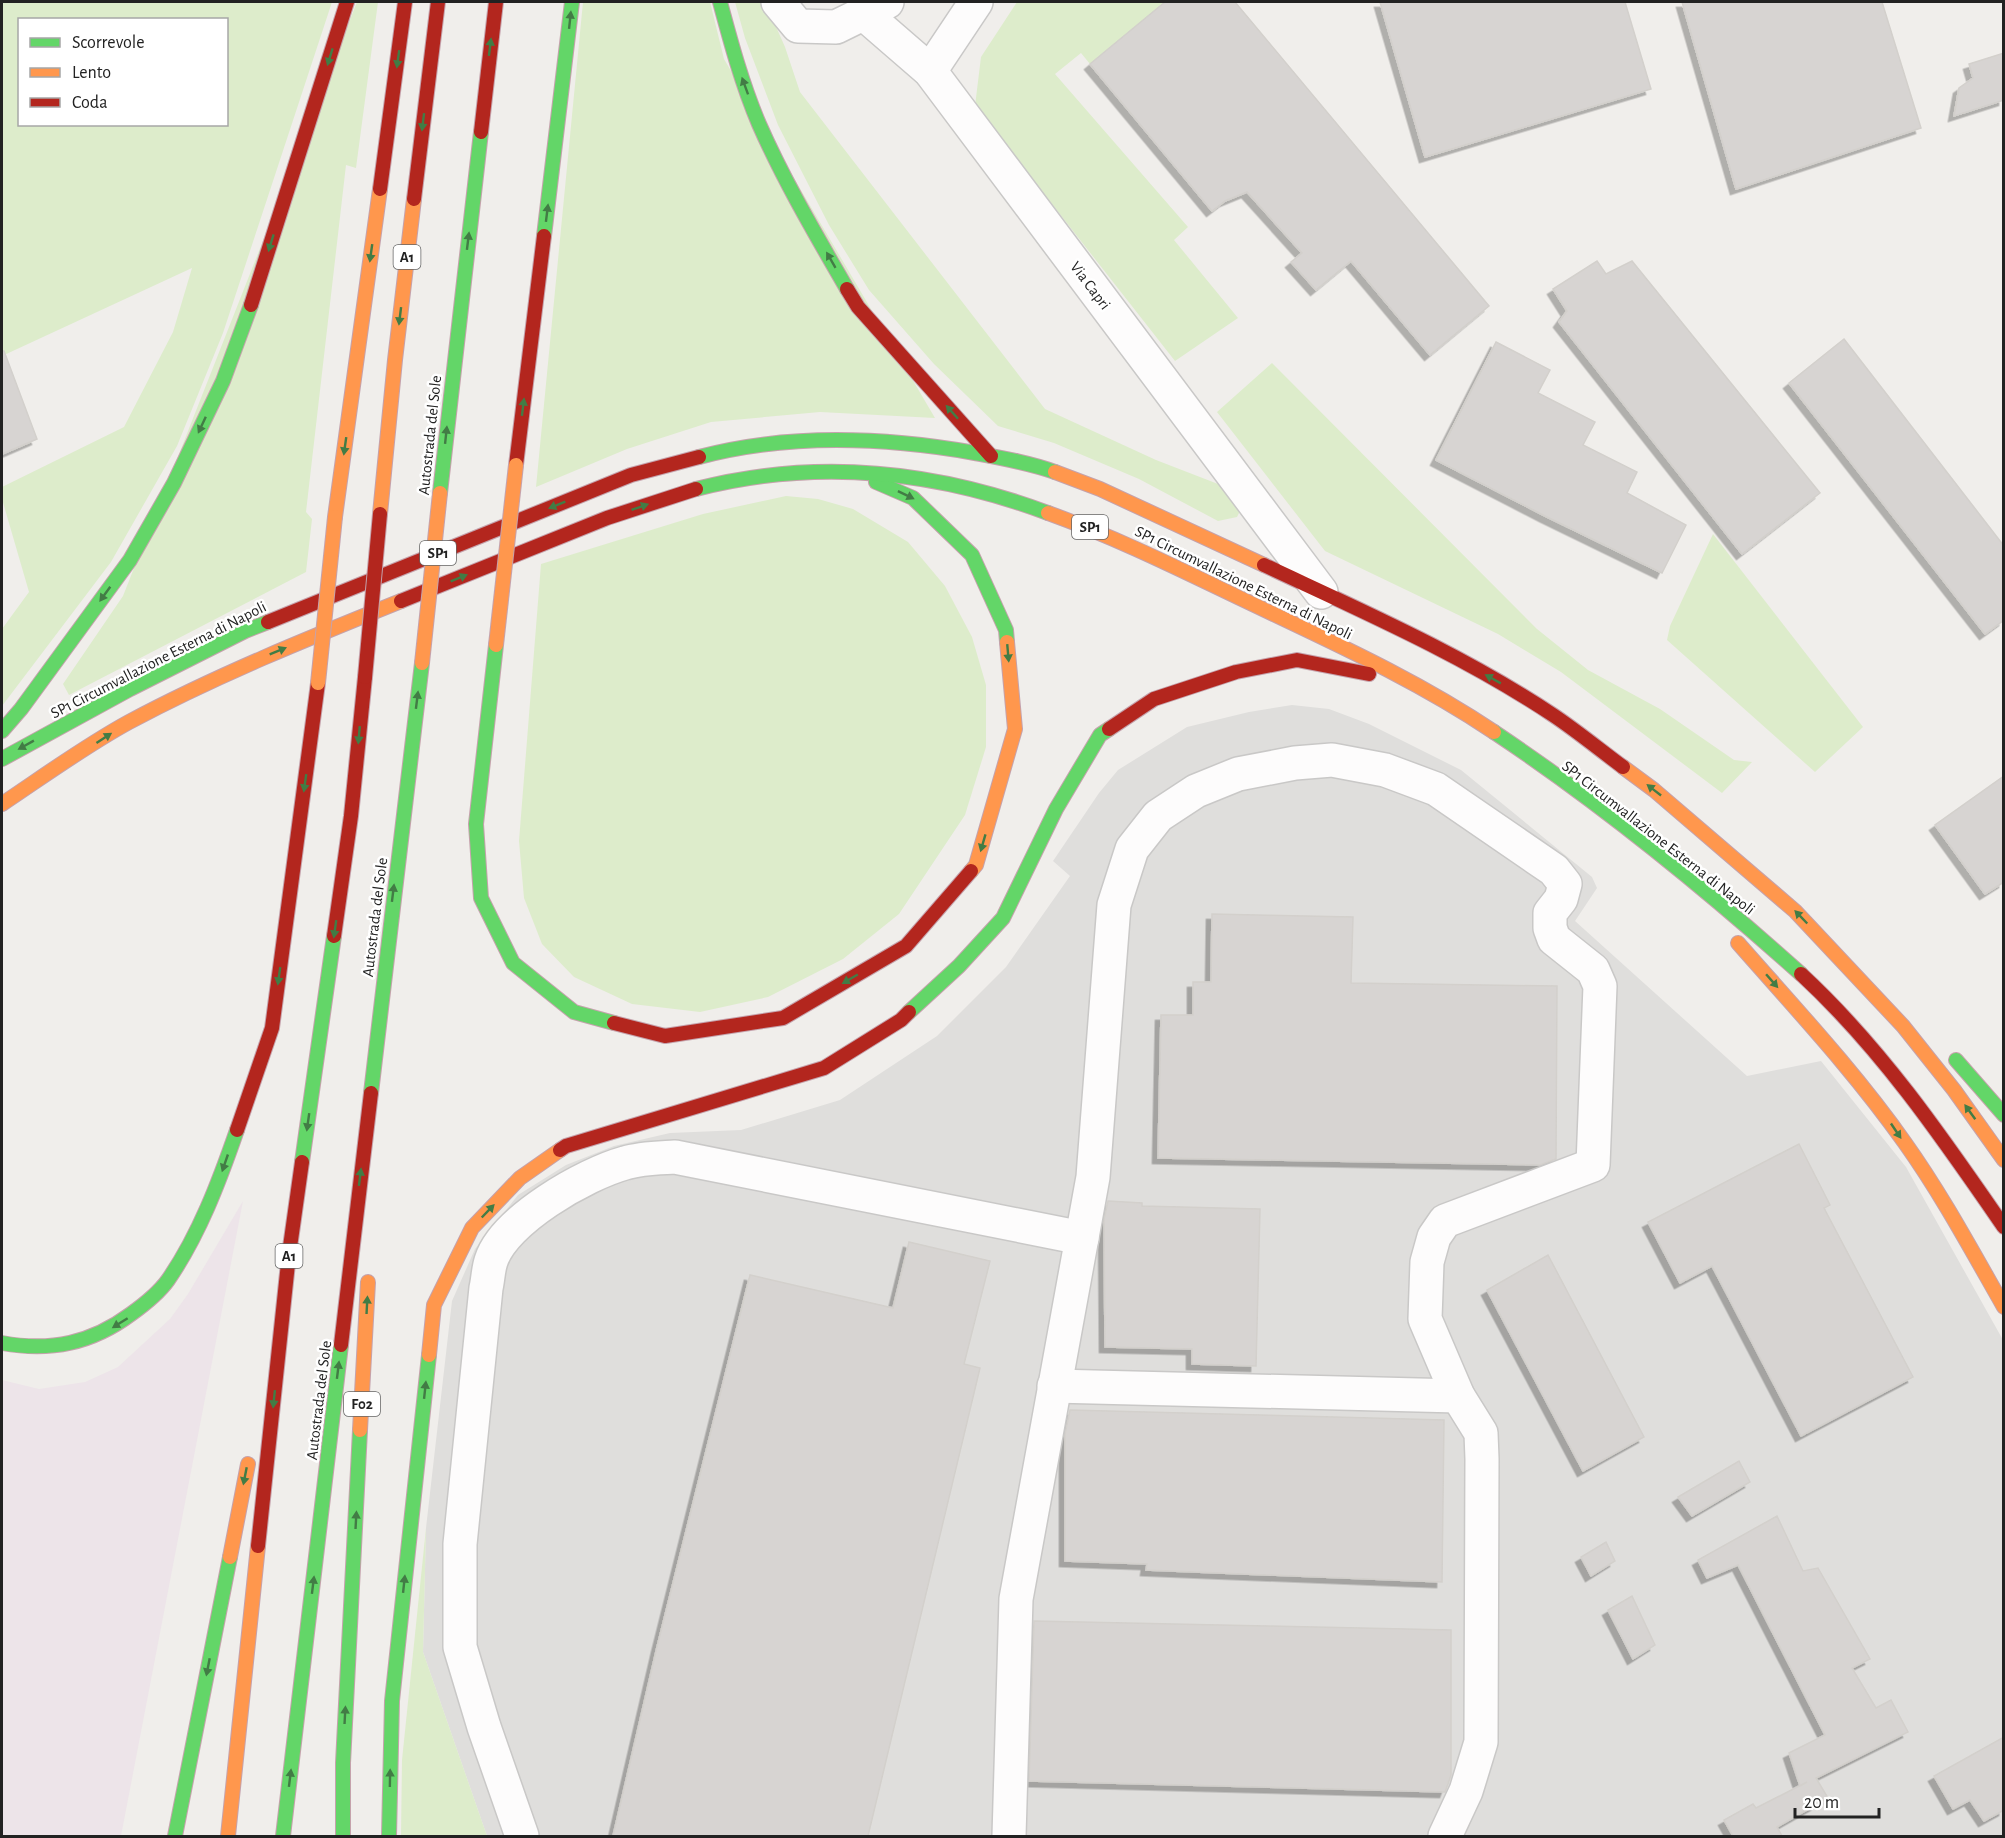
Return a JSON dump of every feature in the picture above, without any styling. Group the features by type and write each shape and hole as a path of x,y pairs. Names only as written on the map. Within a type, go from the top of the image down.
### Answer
{"highway":[{"path":"2,731 21,709 130,560 174,483 213,401 256,293 347,2"},
{"path":"2,1343 22,1347 69,1344 94,1337 116,1326 152,1299 168,1280 219,1182 272,1028 318,683 335,517 405,2"},
{"name":"A1","path":"228,1836 289,1254 351,816 395,360 438,2"},
{"name":"Autostrada del Sole","path":"283,1836 422,663 496,2"},
{"path":"572,2 516,465 476,824 481,898 513,963 574,1012 665,1036 783,1018 906,946 976,865 1015,729 1006,630 972,555 913,498 852,472"},
{"path":"720,2 735,59 759,123 800,206 858,307 991,456"},
{"name":"SP1 Circumvallazione Esterna di Napoli","path":"2,759 130,689 245,630 631,475 736,447 809,440 880,440 925,444 991,456 1046,469 1100,489 1444,652 1553,715 1654,790 1795,911 1903,1026 1954,1090 2004,1160"},
{"name":"SP1 Circumvallazione Esterna di Napoli","path":"6,810 72,759 132,721 270,654 598,522 685,492 733,479 798,471 906,476 967,486 1048,511 1090,527 1412,682 1482,723 1554,774 1664,858 1757,936 1834,1006 1927,1116 2004,1227"},
{"path":"389,1836 392,1701 434,1305 472,1228 520,1178 566,1146 824,1068 901,1020 959,966 1003,918 1056,809 1100,735 1154,699 1236,672 1297,660 1412,682"},
{"path":"1664,858 1836,1056 1889,1121 1937,1193 2004,1307"},
{"path":"1823,940 1914,1018"},
{"path":"373,1195 384,972"},
{"path":"1948,1051 2004,1116"},
{"path":"259,1405 289,1254"},
{"name":"F02","path":"343,1836 342,1763 369,1266"},
{"path":"175,1836 250,1452"}],"street":[{"path":"778,2 798,26 836,27 875,7"},
{"path":"930,70 976,2"},
{"name":"Via Capri","path":"875,7 930,70 1321,592"},
{"path":"1009,1836 1016,1599 1093,1178 1114,905 1132,849 1158,816 1196,791 1238,774 1296,763 1332,760 1384,770 1436,789 1554,870 1565,884 1561,899 1550,913 1550,928 1554,939 1593,970 1600,986 1593,1164 1445,1221 1434,1237 1427,1262 1425,1318 1458,1396 1481,1433 1481,1742 1466,1791 1445,1836"},
{"path":"522,1836 484,1727 460,1647 460,1544 486,1288 491,1260 505,1237 541,1204 595,1174 627,1162 675,1157 1082,1238"},
{"path":"1054,1386 1458,1396"}],"shaded area":[{"path":"1292,705 1329,709 1369,724 1461,770 1592,877 1597,888 1575,921 1747,1076 1821,1061 1906,1167 2003,1340 2003,1836 487,1836 423,1652 426,1528 452,1301 475,1249 518,1195 566,1165 614,1146 670,1133 741,1130 840,1100 937,1036 1006,967 1070,876 1053,861 1099,793 1118,770 1187,727 1249,712"},
{"path":"243,1201 121,1836 2,1836 2,1380 39,1389 85,1382 118,1367 170,1319 188,1294"}],"green space":[{"path":"2,2 332,2 223,333 177,446 111,562 2,706 2,629 29,592 2,499 2,487 124,427 173,332 192,268 2,356"},
{"path":"357,2 378,2 356,168 346,165 306,512 312,519 306,572 69,695 63,684 123,596"},
{"path":"583,2 710,2 724,59 935,418 820,412 711,422 627,449 536,487"},
{"path":"735,2 765,2 785,47 800,92 1045,409 1156,460 1231,489 1242,507 1237,517 1218,521 1139,479 1054,443 998,426 934,364 869,290 829,225 778,125 745,38"},
{"path":"1017,2 1165,2 1090,64 1081,53 1055,74 1188,227 1174,240 1238,318 1175,361 975,106 981,57"},
{"path":"1272,363 1537,629 1588,670 1660,709 1734,760 1752,762 1722,793 1561,672 1498,634 1325,551 1217,412"},
{"path":"786,496 818,499 853,509 908,542 945,586 972,637 986,685 986,747 965,815 899,914 843,959 768,997 700,1012 632,1004 574,977 542,944 524,898 519,841 541,564 703,514"},
{"path":"1713,534 1863,727 1815,772 1667,640 1670,626"},
{"path":"426,1528 423,1652 487,1836 401,1836 402,1760"}],"building":[{"path":"1165,2 1235,2 1489,306 1430,355 1351,261 1316,290 1291,262 1302,253 1247,192 1225,201 1212,211 1090,64"},
{"path":"1380,2 1625,2 1651,89 1425,157"},
{"path":"1682,2 1882,2 1921,128 1736,189"},
{"path":"2004,53 2004,100 1954,116 1959,88 1973,78 1969,64"},
{"path":"1597,261 1606,274 1632,261 1820,493 1742,554 1559,322 1567,311 1553,289"},
{"path":"1844,339 2004,546 2004,620 1985,634 1789,383"},
{"path":"1496,342 1550,370 1538,393 1595,422 1583,445 1637,472 1627,493 1686,525 1662,573 1436,460"},
{"path":"2,351 4,351 37,439 2,454"},
{"path":"2004,776 2004,882 1985,894 1935,825"},
{"path":"1212,914 1353,917 1351,983 1557,986 1556,1159 1540,1165 1158,1158 1161,1015 1193,1015 1193,982 1211,982"},
{"path":"1799,1144 1830,1205 1824,1208 1913,1377 1801,1436 1712,1266 1680,1283 1648,1222"},
{"path":"1108,1201 1142,1203 1142,1206 1260,1209 1256,1366 1192,1364 1192,1349 1105,1347 1104,1219"},
{"path":"909,1242 990,1261 964,1364 980,1368 868,1836 613,1836 657,1647 750,1275 893,1308"},
{"path":"1548,1255 1644,1437 1583,1471 1487,1290"},
{"path":"1070,1410 1444,1420 1442,1582 1146,1570 1147,1564 1065,1561 1065,1434"},
{"path":"1739,1461 1750,1482 1692,1516 1678,1497"},
{"path":"1777,1516 1803,1571 1818,1568 1870,1659 1852,1668 1876,1708 1891,1700 1908,1732 1816,1778 1828,1798 1777,1827 1782,1836 1733,1836 1724,1820 1753,1804 1756,1808 1800,1786 1789,1753 1825,1735 1738,1565 1707,1578 1698,1560"},
{"path":"1606,1542 1615,1561 1591,1576 1581,1557"},
{"path":"1632,1596 1655,1645 1633,1659 1608,1610"},
{"path":"1034,1621 1451,1630 1451,1775 1445,1792 1029,1781"},
{"path":"2004,1737 2004,1810 1984,1821 1970,1800 1953,1809 1934,1776"}],"traffic: fast":[{"path":"544,236 572,2"},
{"path":"720,2 742,79 759,124 790,187 847,289"},
{"path":"440,493 481,132"},
{"path":"2,731 21,709 130,560 174,483 223,381 251,305"},
{"path":"699,457 767,444 802,441 871,441 906,443 975,453 1026,463 1055,472"},
{"path":"696,489 741,479 785,474 874,473 918,478 961,487 1005,498 1048,513"},
{"path":"876,482 913,498 972,555 1006,630 1007,642"},
{"path":"2,759 130,689 245,631 268,622"},
{"path":"496,645 476,824 481,898 513,963 574,1012 614,1023"},
{"path":"371,1093 422,663"},
{"path":"909,1012 959,966 1003,918 1056,809 1100,735 1109,729"},
{"path":"1494,732 1574,788 1652,847 1801,974"},
{"path":"302,1162 334,936"},
{"path":"1956,1060 2004,1115"},
{"path":"2,1343 20,1346 54,1345 86,1338 116,1324 160,1290 179,1263 199,1226 237,1130"},
{"path":"283,1836 341,1345"},
{"path":"389,1836 392,1701 429,1355"},
{"path":"343,1836 343,1763 360,1430"},
{"path":"175,1836 230,1557"}],"traffic: slow":[{"path":"335,517 380,189"},
{"path":"380,514 414,199"},
{"path":"496,645 516,465"},
{"path":"1055,472 1100,489 1264,565"},
{"path":"422,663 440,493"},
{"path":"1048,513 1158,559 1352,652 1438,697 1494,732"},
{"path":"318,683 335,517"},
{"path":"2,804 96,741 162,705 264,658 401,601"},
{"path":"971,871 976,865 1015,729 1007,642"},
{"path":"1623,767 1654,790 1795,911 1903,1026 1954,1090 2004,1160"},
{"path":"1738,943 1824,1041 1886,1117 1932,1183 2004,1307"},
{"path":"429,1355 434,1305 472,1228 520,1178 560,1150"},
{"path":"360,1430 368,1282"},
{"path":"230,1557 248,1464"},
{"path":"228,1836 258,1546"}],"traffic: jam":[{"path":"251,305 347,2"},
{"path":"380,189 405,2"},
{"path":"414,199 438,2"},
{"path":"481,132 496,2"},
{"path":"516,465 544,236"},
{"path":"847,289 858,307 991,456"},
{"path":"268,622 631,475 699,457"},
{"path":"401,601 607,518 696,489"},
{"path":"365,677 380,514"},
{"path":"1264,565 1375,617 1484,673 1553,715 1623,767"},
{"path":"1109,729 1154,699 1236,672 1297,660 1369,674"},
{"path":"334,936 351,816 365,677"},
{"path":"237,1130 272,1028 318,683"},
{"path":"614,1023 665,1036 783,1018 906,946 971,871"},
{"path":"1801,974 1858,1032 1909,1094 2004,1227"},
{"path":"560,1150 566,1146 824,1068 901,1020 909,1012"},
{"path":"341,1345 371,1093"},
{"path":"258,1546 289,1254 302,1162"}]}
